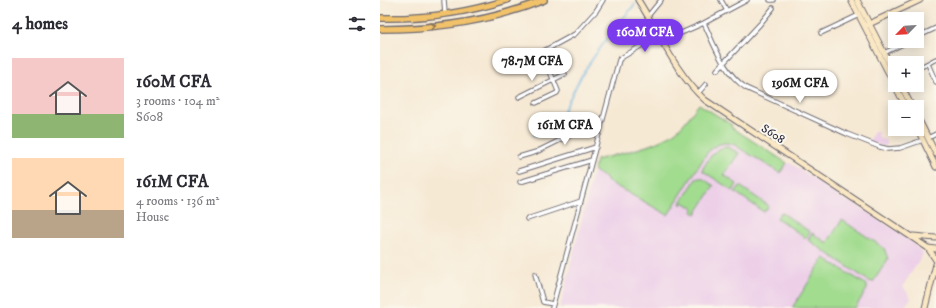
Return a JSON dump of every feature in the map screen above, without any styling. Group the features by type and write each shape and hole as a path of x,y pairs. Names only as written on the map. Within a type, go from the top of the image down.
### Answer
{"main road":[{"path":"380,18 445,14 507,0"},
{"path":"380,29 416,28 463,23 494,16 544,0"}],"street":[{"path":"444,0 445,14"},
{"path":"536,104 557,93 558,90 552,80 542,52 575,34 596,11 603,0"},
{"name":"S608","path":"638,0 678,68 698,93 714,108 912,236 928,248 936,250"},
{"path":"648,16 661,0"},
{"path":"721,0 727,11"},
{"path":"851,0 888,61"},
{"path":"857,0 867,25 903,100"},
{"path":"867,25 920,0"},
{"path":"663,41 704,23 745,1"},
{"path":"717,70 773,8"},
{"path":"821,33 859,15"},
{"path":"414,17 416,28"},
{"path":"704,23 723,64 737,82 746,88 875,146 888,149 900,148 936,134"},
{"path":"924,34 936,28"},
{"path":"552,308 620,59 659,35"},
{"path":"884,53 894,48"},
{"path":"924,66 936,59"},
{"path":"928,64 936,82"},
{"path":"519,97 565,74"},
{"path":"698,93 706,84"},
{"path":"519,157 536,152 604,119"},
{"path":"924,134 936,167"},
{"path":"924,136 936,154"},
{"path":"520,171 596,147"},
{"path":"520,182 592,160"},
{"path":"527,219 581,201"},
{"name":"S608","path":"912,236 936,238"},
{"path":"928,248 936,260"},
{"path":"925,308 936,264"},
{"path":"535,274 543,301 545,303 553,304"}],"shaded area":[{"path":"699,104 732,125 731,127 789,164 790,163 800,169 848,202 849,200 912,241 923,254 903,286 911,298 904,308 560,308 596,160 655,143 672,134 682,125"},
{"path":"874,131 879,132 878,138 886,140 886,147 869,142"}],"green space":[{"path":"699,104 732,125 731,127 787,163 780,173 733,144 719,144 707,153 668,215 607,181 607,179 594,171 596,160 656,143 672,134 683,124"},
{"path":"727,147 739,153 724,175 737,184 733,191 703,171 703,168 716,151"},
{"path":"702,178 714,186 696,214 692,212 694,209 683,202 681,205 680,204 696,179"},
{"path":"740,186 769,206 764,212 735,192"},
{"path":"781,212 810,232 806,238 777,218"},
{"path":"842,220 884,248 888,259 873,282 869,281 808,240 812,233 827,243"},
{"path":"824,258 867,285 867,289 855,308 792,308"}],"waterway":[{"path":"533,135 544,136 556,124 585,70 609,36 635,4"}]}
